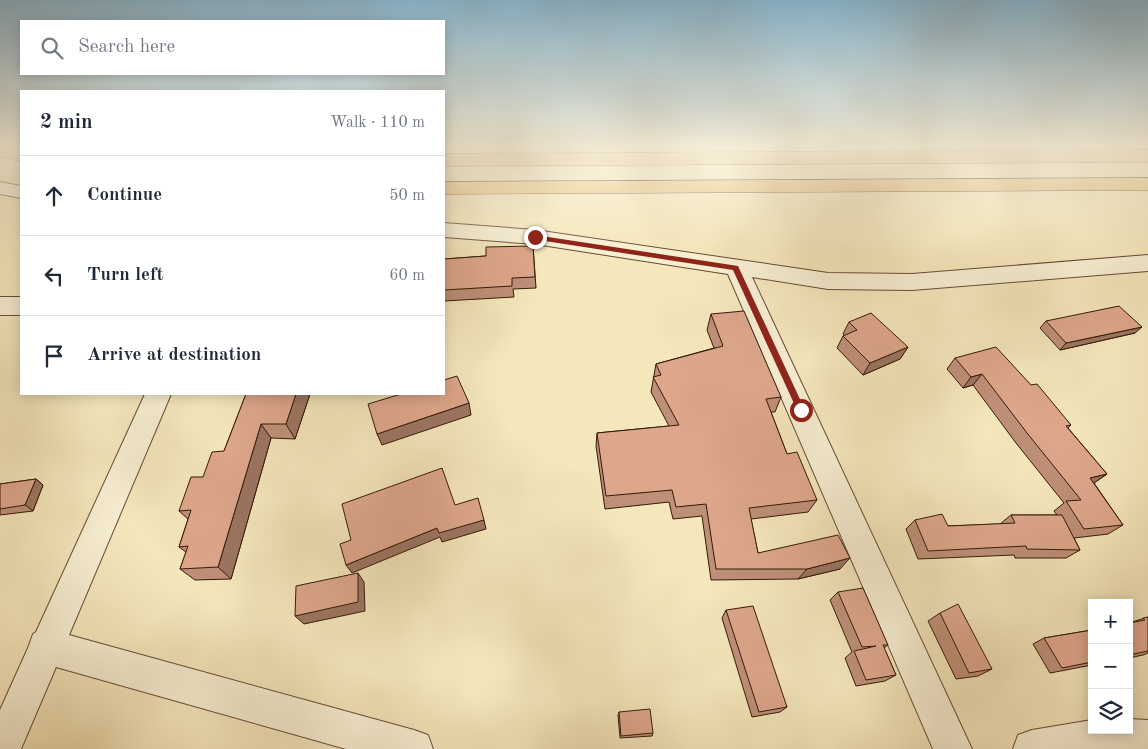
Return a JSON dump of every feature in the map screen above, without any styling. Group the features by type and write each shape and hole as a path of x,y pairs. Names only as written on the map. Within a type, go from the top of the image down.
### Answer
{"main road":[{"path":"445,188 1148,184"}],"street":[{"path":"0,188 20,192"},
{"path":"445,230 535,237 828,281 912,282 1148,263"},
{"path":"736,268 953,749"},
{"path":"0,306 20,306"},
{"path":"2,749 45,646 158,395"},
{"path":"45,646 414,749"},
{"path":"1032,749 1102,737 1148,739"}],"building":[{"path":"533,246 535,277 512,278 512,286 445,290 445,259 486,256 486,247"},
{"path":"1119,306 1142,327 1066,343 1046,321"},
{"path":"744,311 781,397 766,399 787,454 797,452 817,500 749,508 758,553 838,535 850,558 807,569 716,569 706,504 676,507 672,490 606,496 597,433 679,425 653,377 661,375 656,364 723,346 711,314"},
{"path":"871,313 908,347 870,363 843,336 857,330 849,322"},
{"path":"996,347 1031,385 1037,384 1071,425 1066,426 1107,474 1090,478 1123,525 1084,529 1066,501 1081,500 982,374 971,377 955,358"},
{"path":"457,376 469,403 377,434 368,404 398,395 445,395 445,380"},
{"path":"246,395 296,395 286,424 261,424 218,567 180,569 188,546 179,547 191,510 179,511 191,477 203,477 212,452 224,451"},
{"path":"442,468 455,505 478,498 484,520 439,533 437,528 346,565 340,544 351,540 342,504"},
{"path":"36,479 25,505 0,509 0,484"},
{"path":"942,514 948,526 1015,523 1011,515 1062,515 1080,550 1027,549 1026,546 928,551 915,520"},
{"path":"358,573 358,602 295,616 296,586"},
{"path":"863,588 888,645 883,645 896,675 866,680 854,651 876,646 862,647 838,592"},
{"path":"958,604 992,669 969,673 940,613"},
{"path":"753,606 787,707 759,712 726,610"},
{"path":"1148,617 1148,651 1133,654 1133,622 1145,620 1143,618"},
{"path":"1088,631 1088,663 1062,668 1044,638"},
{"path":"650,709 653,733 621,736 619,712"}],"route":[{"path":"535,237 736,268 801,410"}]}
